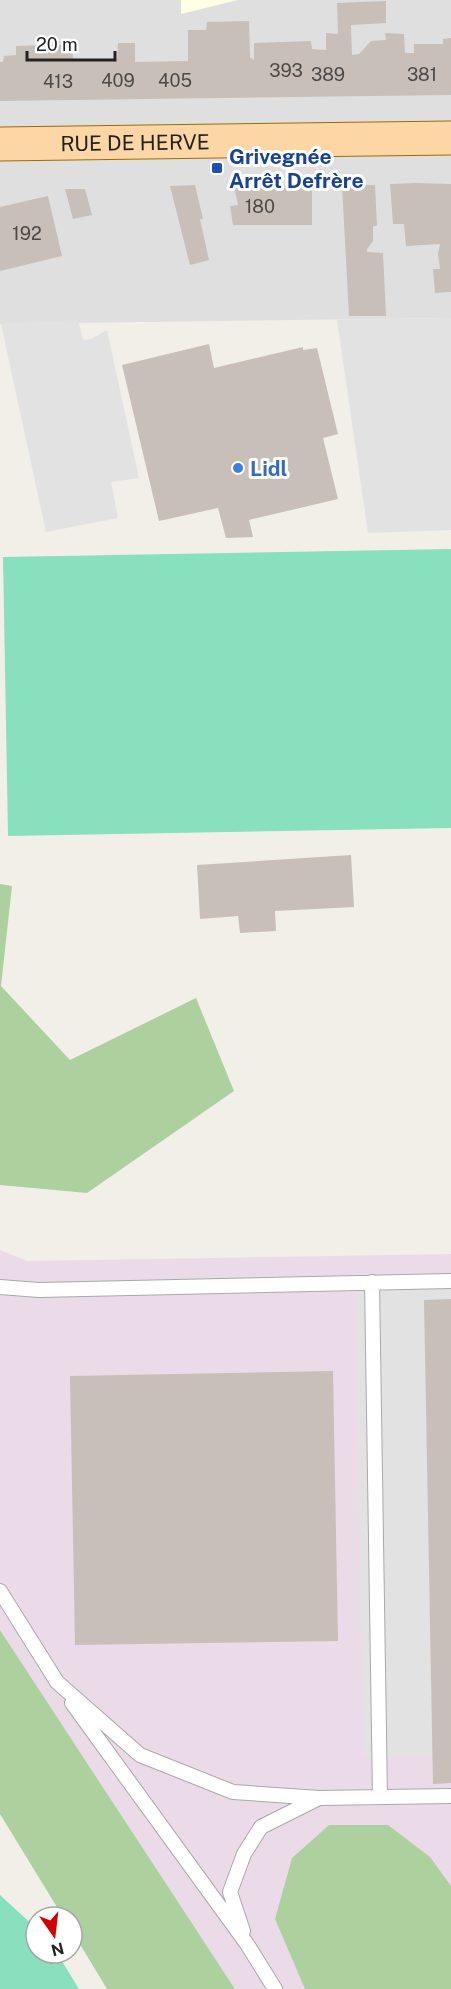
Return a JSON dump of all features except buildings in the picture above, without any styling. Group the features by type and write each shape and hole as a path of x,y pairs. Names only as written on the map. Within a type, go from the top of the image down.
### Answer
{"main road":[{"name":"RUE DE HERVE","path":"5,150 44,143 451,138"}],"lane":[{"path":"0,1287 39,1290 451,1281"},
{"path":"372,1282 380,1797"},
{"path":"0,1591 57,1682 247,1944 275,1989"},
{"path":"57,1682 140,1755 232,1792 319,1798 451,1796"},
{"path":"247,1944 230,1892 244,1854 261,1827 319,1798"}],"shaded area":[{"path":"0,0 451,0 451,318 0,324"},
{"path":"181,0 238,0 181,14"},
{"path":"451,318 451,530 368,533 337,320"},
{"path":"78,320 83,340 91,339 107,330 139,478 111,482 118,518 46,532 1,324"},
{"path":"0,1250 27,1261 451,1254 451,1989 235,1989 0,1630"},
{"path":"451,1290 451,1756 363,1757 356,1291"}],"green space":[{"path":"451,549 451,828 8,836 3,557"},
{"path":"0,884 12,886 1,986 70,1060 196,998 234,1091 87,1193 0,1185"},
{"path":"0,1630 235,1989 107,1989 84,1951 84,1905 56,1905 0,1814"},
{"path":"329,1825 388,1825 430,1857 451,1886 451,1989 305,1989 275,1919 292,1858"},
{"path":"0,1895 24,1917 24,1965 64,1965 79,1989 0,1989"}],"place":[{"name":"Grivegnée Arrêt Defrère","path":"217,168"},
{"name":"Lidl","path":"238,468"}]}
